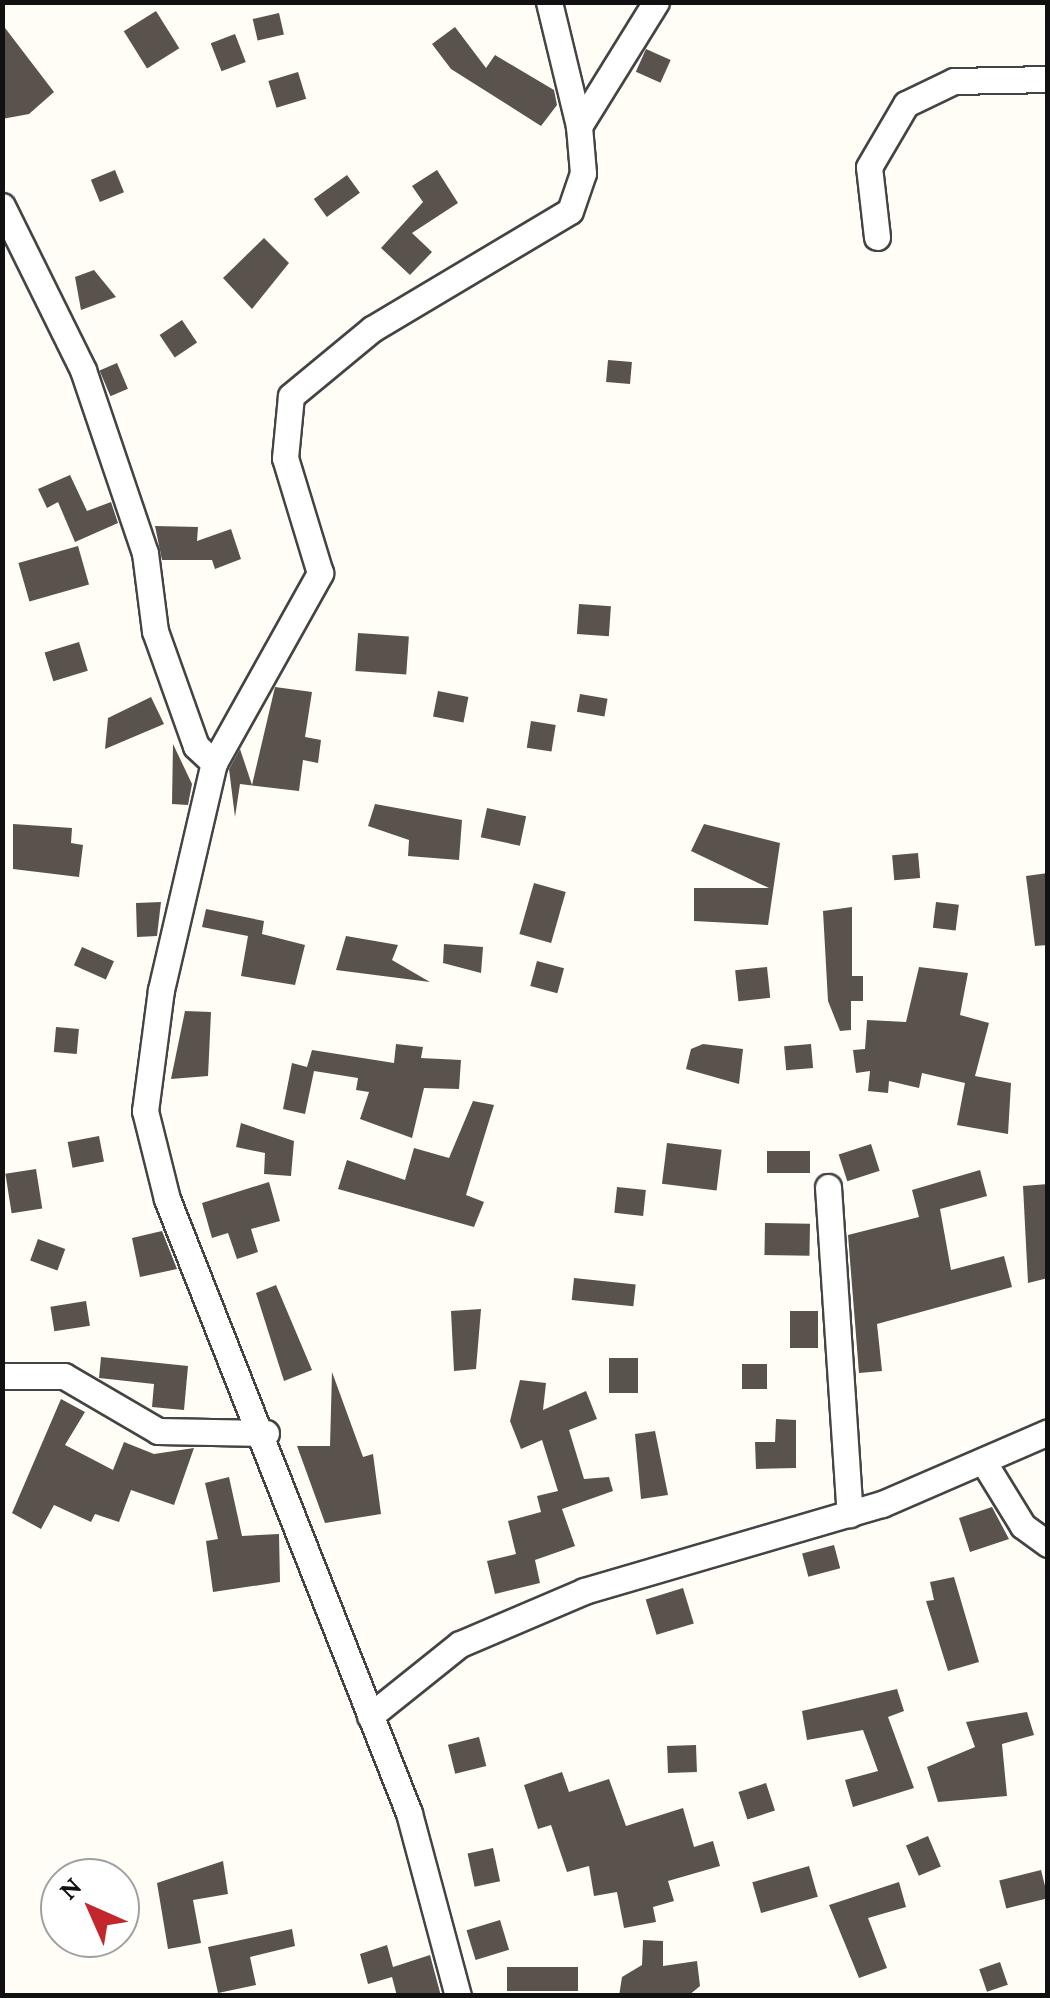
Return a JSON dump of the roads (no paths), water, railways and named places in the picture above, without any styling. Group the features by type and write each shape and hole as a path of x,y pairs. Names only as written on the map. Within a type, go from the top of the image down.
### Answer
{"street":[{"path":"458,1996 425,1860 266,1432 167,1199 145,1111 161,990 214,763 320,573 285,458 292,396 372,329 564,218 583,173 579,126 548,2"},
{"path":"579,126 656,2"},
{"path":"877,237 869,167 906,104 954,82 1048,79"},
{"path":"2,206 82,370 145,553 155,631 196,746 214,763"},
{"path":"828,1187 850,1514"},
{"path":"2,1376 64,1376 158,1431 266,1432"},
{"path":"370,1716 460,1644 584,1591 850,1514 1048,1432"},
{"path":"983,1461 1023,1526 1048,1544"}]}
